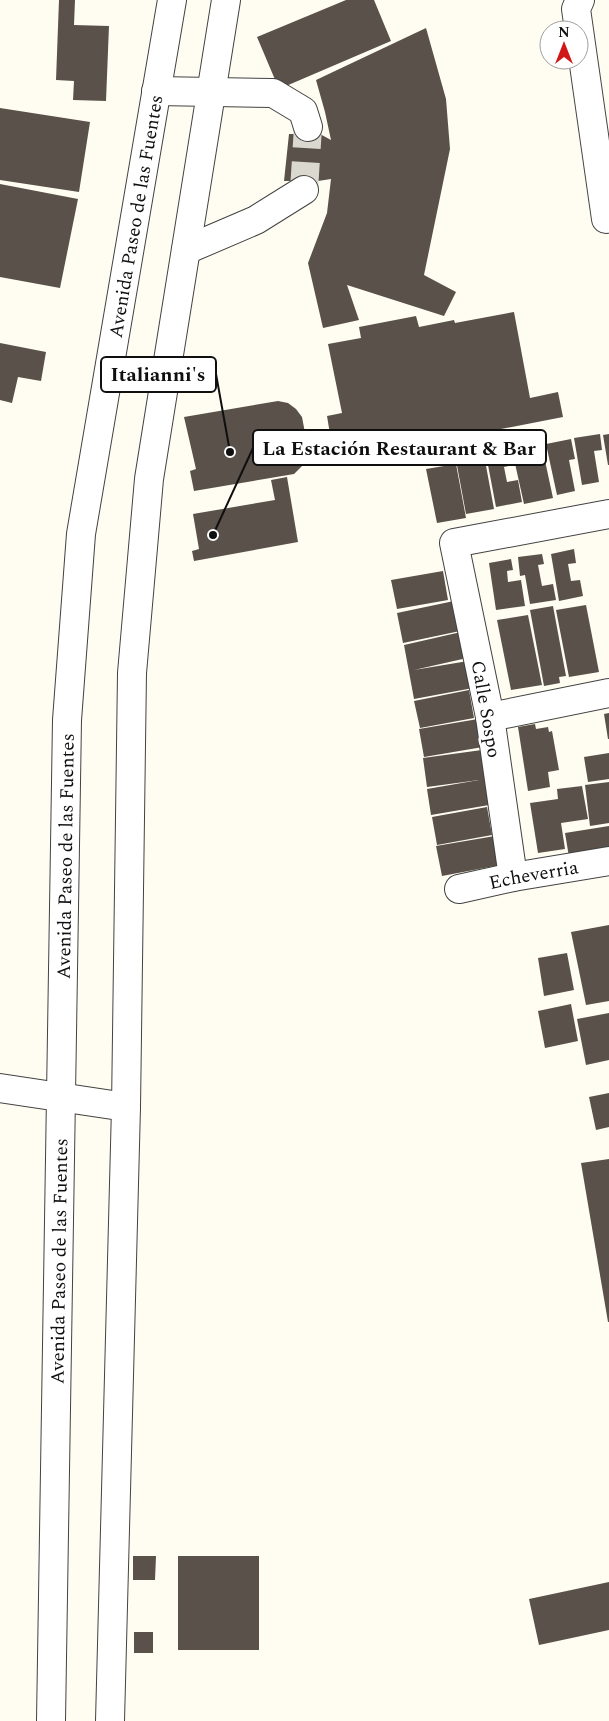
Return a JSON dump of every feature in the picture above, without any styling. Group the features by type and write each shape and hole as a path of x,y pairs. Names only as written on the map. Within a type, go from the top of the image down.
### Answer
{"street":[{"name":"Avenida Paseo de las Fuentes","path":"50,1721 67,720 81,534 172,0"},
{"path":"110,1721 126,1107 132,673 149,479 226,0"},
{"path":"580,0 576,9 606,219"},
{"path":"156,91 273,93 303,111 308,127"},
{"path":"186,250 256,220 304,190"},
{"name":"Calle Sospo","path":"513,877 490,717 454,543 609,514"},
{"path":"490,717 609,693"},
{"name":"Echeverria","path":"459,889 513,877 609,861"},
{"path":"0,1088 61,1099 126,1107"}],"building":[{"path":"59,0 75,0 74,25 109,26 106,101 73,100 74,81 56,80"},
{"path":"346,0 374,0 391,41 279,89 257,37"},
{"path":"426,28 446,99 450,149 424,275 456,292 444,316 347,285 359,320 323,328 308,263 327,213 331,179 284,181 289,134 320,134 331,140 316,80"},
{"path":"0,108 90,122 79,192 0,180"},
{"path":"0,184 78,199 60,288 0,277"},
{"path":"514,312 530,398 558,392 563,417 343,460 339,439 331,440 327,416 342,413 328,344 361,338 359,327 416,316 419,327 454,320 455,323"},
{"path":"0,343 46,352 41,381 18,377 12,403 0,400"},
{"path":"278,401 288,403 302,417 306,438 304,464 294,474 194,491 190,471 196,469 184,417"},
{"path":"600,434 602,450 594,451 599,482 582,485 574,438"},
{"path":"609,434 609,465 608,465 603,435"},
{"path":"527,438 529,445 541,442 553,498 524,504 510,441"},
{"path":"571,439 575,459 569,460 575,491 557,495 546,444"},
{"path":"499,441 501,446 509,444 514,465 504,467 507,482 518,480 522,502 496,507 484,444"},
{"path":"484,455 494,509 466,514 456,460"},
{"path":"456,464 466,518 437,523 426,469"},
{"path":"287,477 298,542 194,561 192,551 199,549 193,514 275,500 271,480"},
{"path":"574,549 576,563 568,564 571,581 580,580 583,596 559,601 551,554"},
{"path":"542,554 544,564 538,565 542,586 553,584 556,600 530,604 525,575 520,576 518,557"},
{"path":"511,559 513,570 507,571 508,582 521,580 525,606 496,610 489,563"},
{"path":"443,571 448,600 397,609 391,580"},
{"path":"454,601 460,631 403,643 397,613"},
{"path":"586,605 599,672 569,677 556,610"},
{"path":"553,606 566,676 559,677 560,683 544,686 530,610"},
{"path":"528,615 542,685 511,690 497,620"},
{"path":"461,632 467,658 414,670 468,661 473,688 414,699 404,645"},
{"path":"469,690 474,718 420,728 414,701"},
{"path":"609,713 609,739 608,739 604,714"},
{"path":"478,719 483,747 424,757 419,729"},
{"path":"535,724 536,729 548,727 549,732 552,731 559,770 548,772 550,787 528,791 518,727"},
{"path":"482,750 489,805 431,815 427,789 479,780 427,787 423,758"},
{"path":"609,753 609,779 588,782 584,757"},
{"path":"609,782 609,823 590,826 585,785"},
{"path":"582,786 588,819 561,823 565,849 538,853 530,803 558,799 557,789"},
{"path":"487,807 492,835 437,845 432,817"},
{"path":"609,826 609,851 569,857 565,833"},
{"path":"495,836 500,865 442,876 436,846"},
{"path":"609,925 609,1001 586,1005 571,932"},
{"path":"567,953 574,990 544,996 538,958"},
{"path":"571,1004 578,1041 545,1048 538,1011"},
{"path":"609,1013 609,1060 586,1065 577,1019"},
{"path":"609,1093 609,1127 596,1130 589,1097"},
{"path":"609,1159 609,1322 608,1322 581,1163"},
{"path":"133,1556 156,1556 155,1580 133,1580"},
{"path":"178,1556 259,1556 259,1650 178,1650"},
{"path":"609,1582 609,1630 539,1645 529,1599"},
{"path":"134,1632 153,1632 153,1653 134,1653"}],"tunnel":[{"path":"304,190 308,127"}],"place":[{"name":"Italianni's","path":"230,452"},
{"name":"La Estación Restaurant & Bar","path":"213,535"}]}
